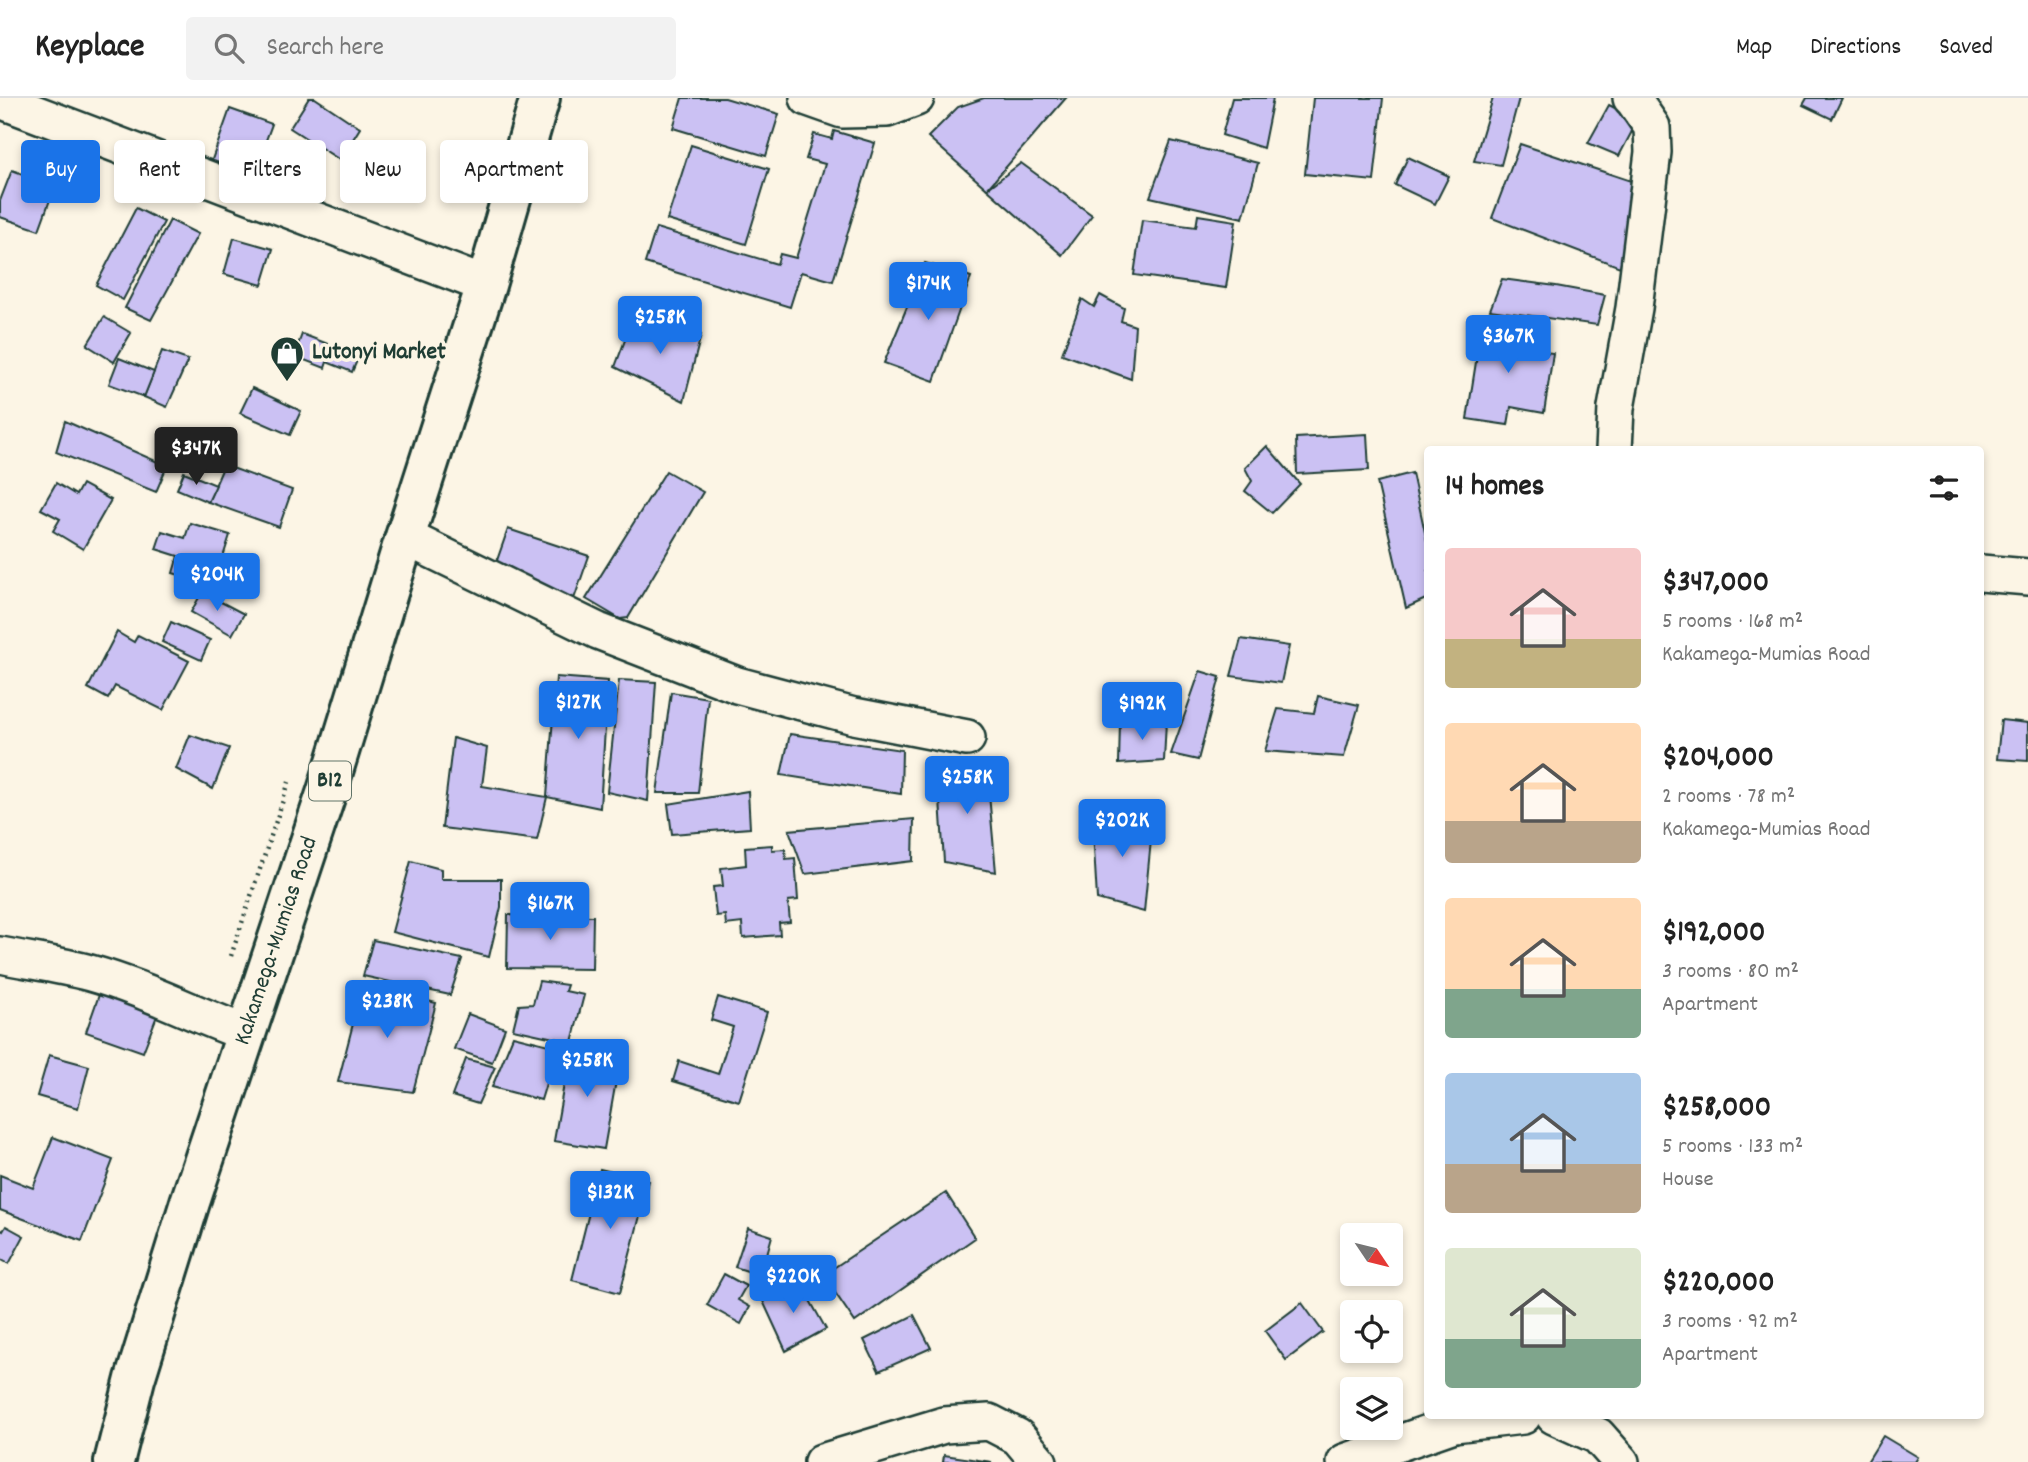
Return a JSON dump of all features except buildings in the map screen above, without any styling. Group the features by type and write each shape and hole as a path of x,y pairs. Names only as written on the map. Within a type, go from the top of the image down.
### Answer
{"highway":[{"name":"Kakamega-Mumias Road","path":"114,1462 139,1367 190,1202 327,790 486,285 540,98"}],"street":[{"path":"808,98 842,110 887,109 916,98"},
{"path":"1614,446 1616,408 1634,308 1653,152 1652,127 1630,98"},
{"path":"0,100 486,285"},
{"path":"405,537 598,631 737,685 854,716 967,738"},
{"path":"1984,573 2028,577"},
{"path":"0,955 89,973 152,994 246,1033"},
{"path":"1345,1462 1454,1424 1496,1419"},
{"path":"1561,1419 1598,1436 1620,1462"},
{"path":"822,1462 944,1425 989,1422 1018,1437 1039,1462"}],"place":[{"name":"Lutonyi Market","path":"287,383"}]}
